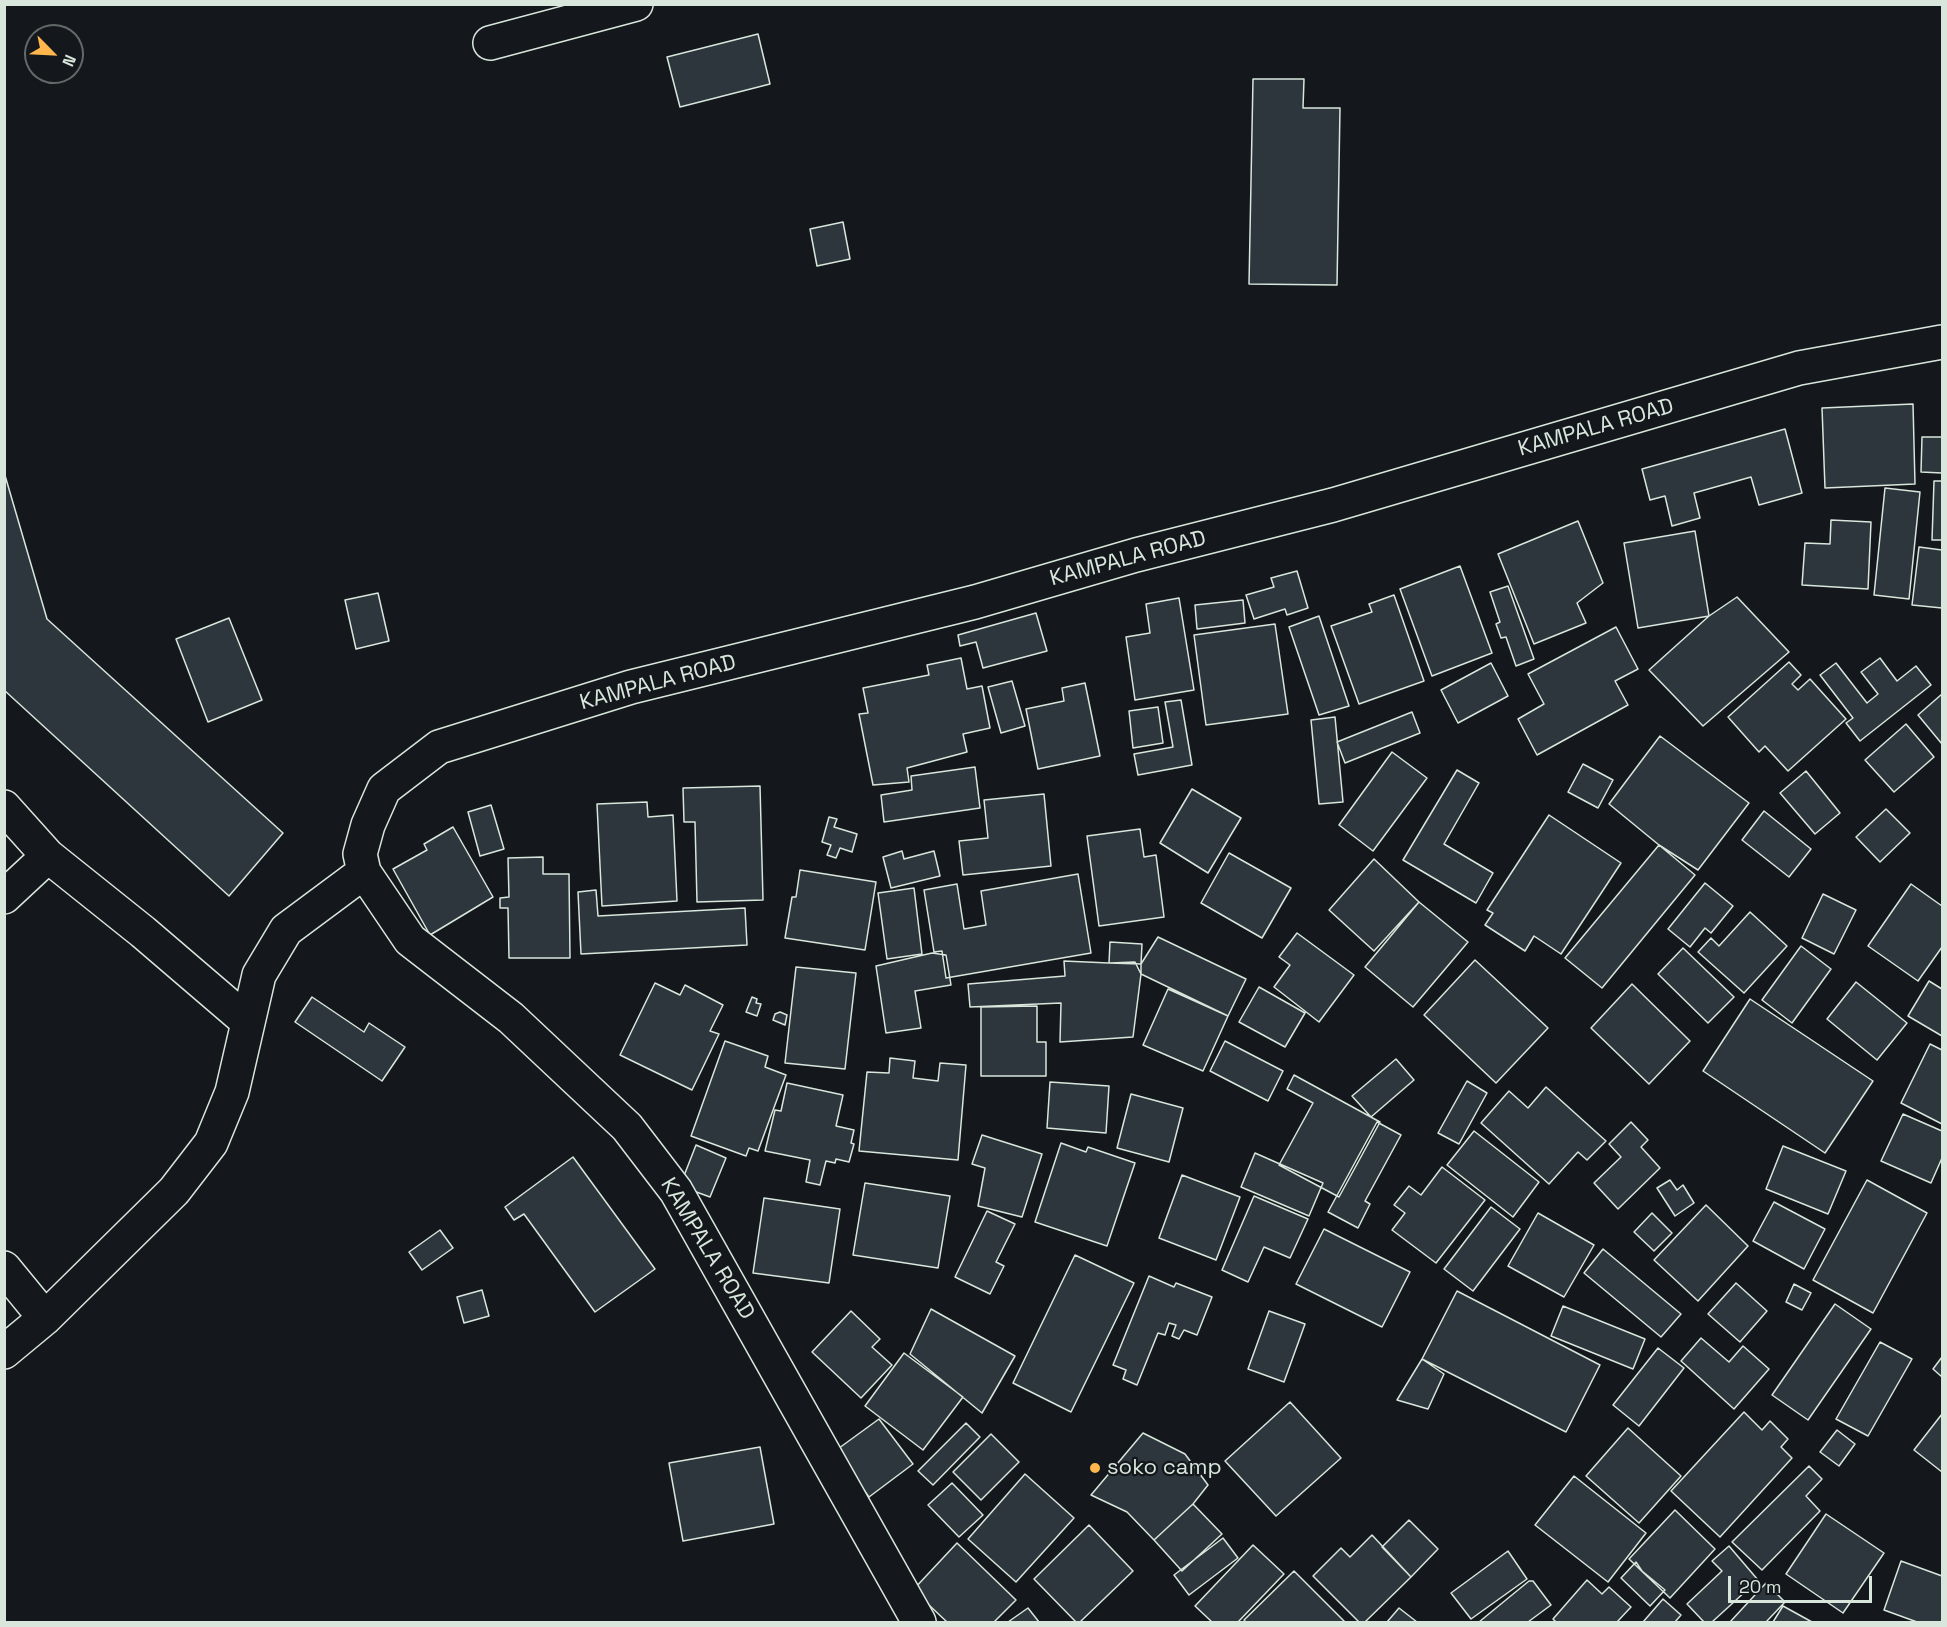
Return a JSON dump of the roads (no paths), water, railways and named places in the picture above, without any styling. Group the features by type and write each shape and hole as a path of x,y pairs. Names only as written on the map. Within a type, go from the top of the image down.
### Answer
{"street":[{"path":"490,43 636,4"},
{"name":"KAMPALA ROAD","path":"919,1623 676,1191 627,1127 511,1018 410,940 364,872 360,854 368,825 384,789 439,747 631,687 975,602 1136,555 1333,505 1799,368 1942,342"},
{"path":"4,807 48,856 143,932 248,1022"},
{"path":"4,897 48,856"},
{"path":"4,1352 45,1318 174,1191 211,1143 231,1092 259,975 286,930 364,872"},
{"path":"4,1268 45,1318"}],"place":[{"name":"soko camp","path":"1095,1468"}]}
